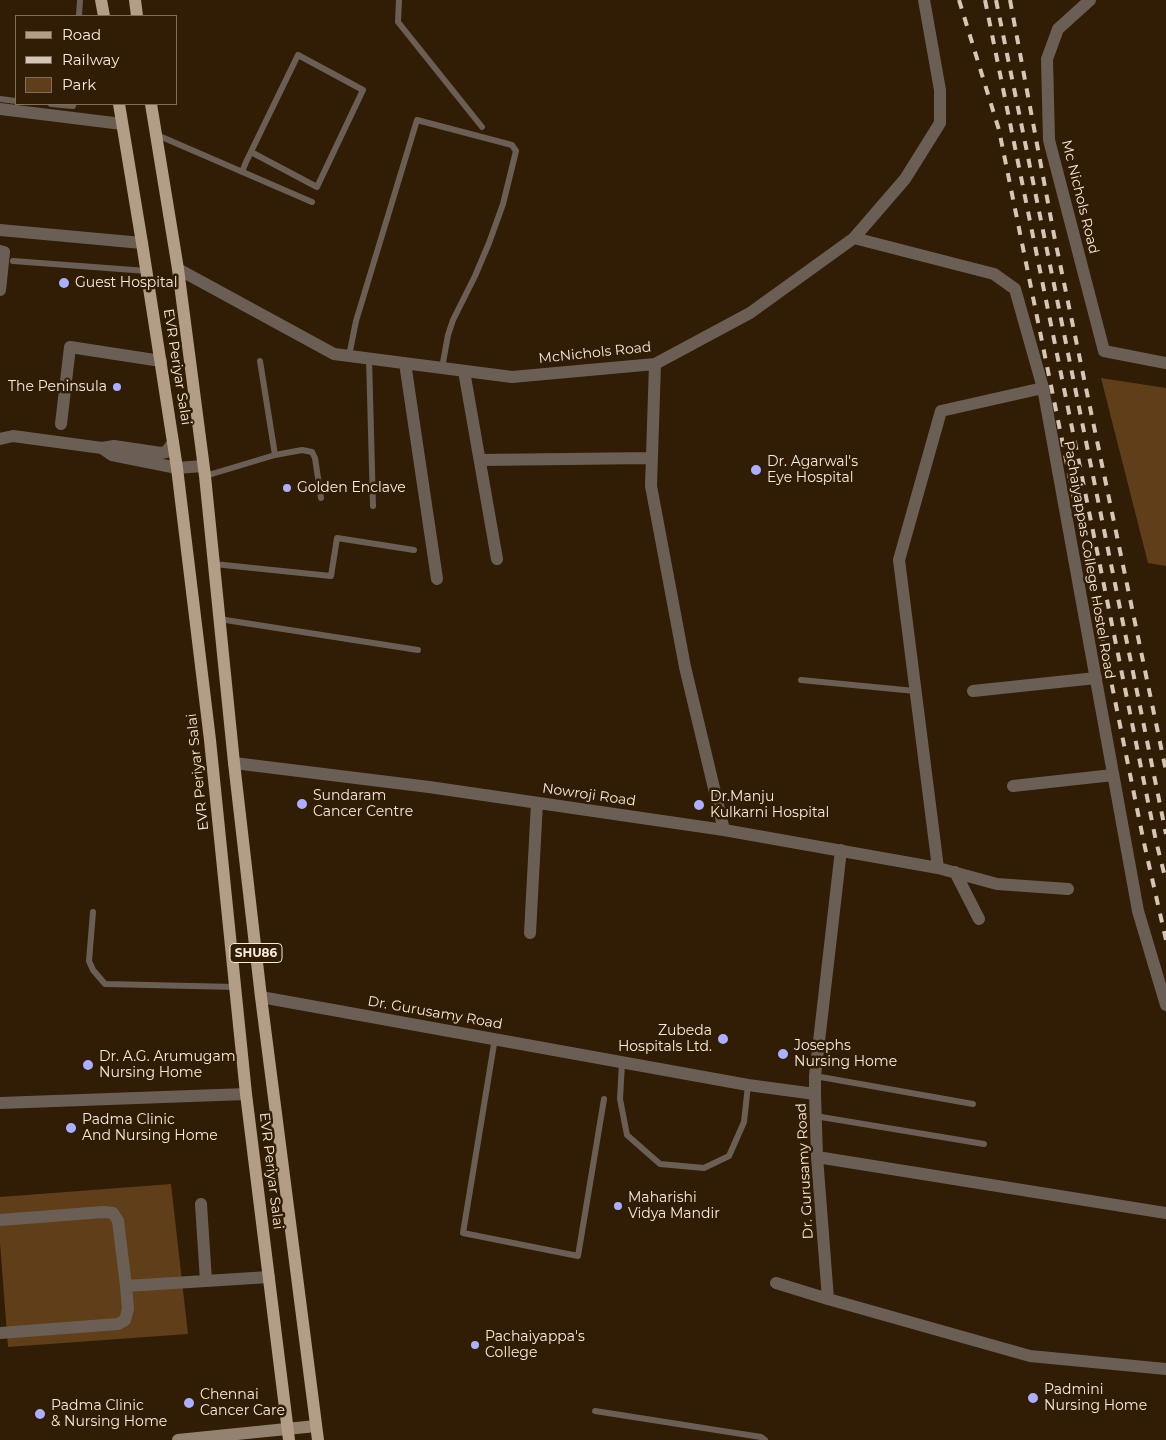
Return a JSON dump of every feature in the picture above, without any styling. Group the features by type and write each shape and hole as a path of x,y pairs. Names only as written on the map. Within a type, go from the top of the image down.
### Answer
{"main road":[{"path":"101,0 104,15"},
{"path":"135,0 138,15"},
{"name":"EVR Periyar Salai","path":"119,105 177,468 210,740 246,1094 288,1435"},
{"name":"EVR Periyar Salai","path":"151,105 178,268 204,471 234,763 261,997 318,1440"},
{"path":"178,1440 288,1435 316,1426"}],"street":[{"name":"McNichols Road","path":"178,268 334,354 512,377 656,364 750,314 854,238 905,179 940,123 940,90 924,0"},
{"name":"Mc Nichols Road","path":"1090,0 1058,29 1047,58 1049,140 1104,351 1166,363"},
{"path":"0,109 122,124"},
{"path":"0,230 142,243"},
{"name":"Pachaiyappas College Hostel Road","path":"854,238 994,274 1015,289 1043,388 1138,911 1166,1005"},
{"path":"0,251 4,252 0,290"},
{"path":"60,424 70,347 160,361"},
{"path":"405,363 437,579"},
{"path":"656,364 651,486 685,667 724,830"},
{"path":"464,371 497,559"},
{"path":"938,868 898,560 942,411 1043,388"},
{"path":"0,439 12,436 102,448 114,446 161,454 170,449 173,443"},
{"path":"102,448 112,455 177,468 204,471"},
{"path":"480,460 652,458"},
{"path":"973,691 1096,678"},
{"name":"Nowroji Road","path":"234,763 430,788 724,830 938,868 997,884 1068,889"},
{"path":"1013,786 1113,775"},
{"path":"530,933 537,803"},
{"path":"815,1094 815,1076 841,850"},
{"path":"955,872 979,919"},
{"name":"Dr. Gurusamy Road","path":"261,997 748,1085 815,1094 817,1157 828,1299"},
{"path":"0,1103 246,1094"},
{"path":"817,1157 1166,1213"},
{"path":"201,1204 206,1281"},
{"path":"0,1220 103,1212 113,1213 118,1221 128,1309 125,1320 118,1324 0,1333"},
{"path":"126,1286 269,1277"},
{"path":"776,1284 1030,1356 1166,1370"}],"lane":[{"path":"79,15 80,0"},
{"path":"399,0 398,22 482,127"},
{"path":"242,172 251,152 298,55 363,90 317,187 251,152"},
{"path":"0,99 15,101"},
{"path":"350,356 356,320 418,120 512,145 516,151 503,204 489,242 475,276 453,320 448,335 442,368"},
{"path":"156,134 312,202"},
{"path":"13,262 147,271"},
{"path":"369,358 373,506"},
{"path":"260,361 275,455"},
{"path":"204,471 297,450 312,452 315,458 321,498"},
{"path":"214,564 331,576 337,538 414,550"},
{"path":"219,619 418,650"},
{"path":"801,680 915,691"},
{"path":"93,912 89,961 93,970 105,984 235,987"},
{"path":"495,1038 463,1232 578,1256 604,1099"},
{"path":"622,1062 620,1099 628,1135 660,1164 704,1168 729,1156 744,1122 748,1085"},
{"path":"815,1076 972,1104"},
{"path":"815,1116 984,1144"},
{"path":"595,1412 761,1437 765,1440"}],"green space":[{"path":"1101,378 1166,388 1166,566 1148,563"},
{"path":"171,1184 188,1334 8,1347 0,1243 0,1197"}],"railway":[{"path":"959,0 999,130 1144,843 1166,940"},
{"path":"985,0 1156,841 1166,881"},
{"path":"996,0 1166,834"},
{"path":"1010,0 1054,235 1166,771"}],"place":[{"name":"Guest Hospital","path":"64,283"},
{"name":"The Peninsula","path":"117,387"},
{"name":"Dr. Agarwal's Eye Hospital","path":"756,470"},
{"name":"Golden Enclave","path":"287,488"},
{"name":"Sundaram Cancer Centre","path":"302,804"},
{"name":"Dr.Manju Kulkarni Hospital","path":"699,805"},
{"name":"Zubeda Hospitals Ltd.","path":"723,1039"},
{"name":"Josephs Nursing Home","path":"783,1054"},
{"name":"Dr. A.G. Arumugam Nursing Home","path":"88,1065"},
{"name":"Padma Clinic And Nursing Home","path":"71,1128"},
{"name":"Maharishi Vidya Mandir","path":"618,1206"},
{"name":"Pachaiyappa's College","path":"475,1345"},
{"name":"Padmini Nursing Home","path":"1033,1398"},
{"name":"Chennai Cancer Care","path":"189,1403"},
{"name":"Padma Clinic & Nursing Home","path":"40,1414"}]}
